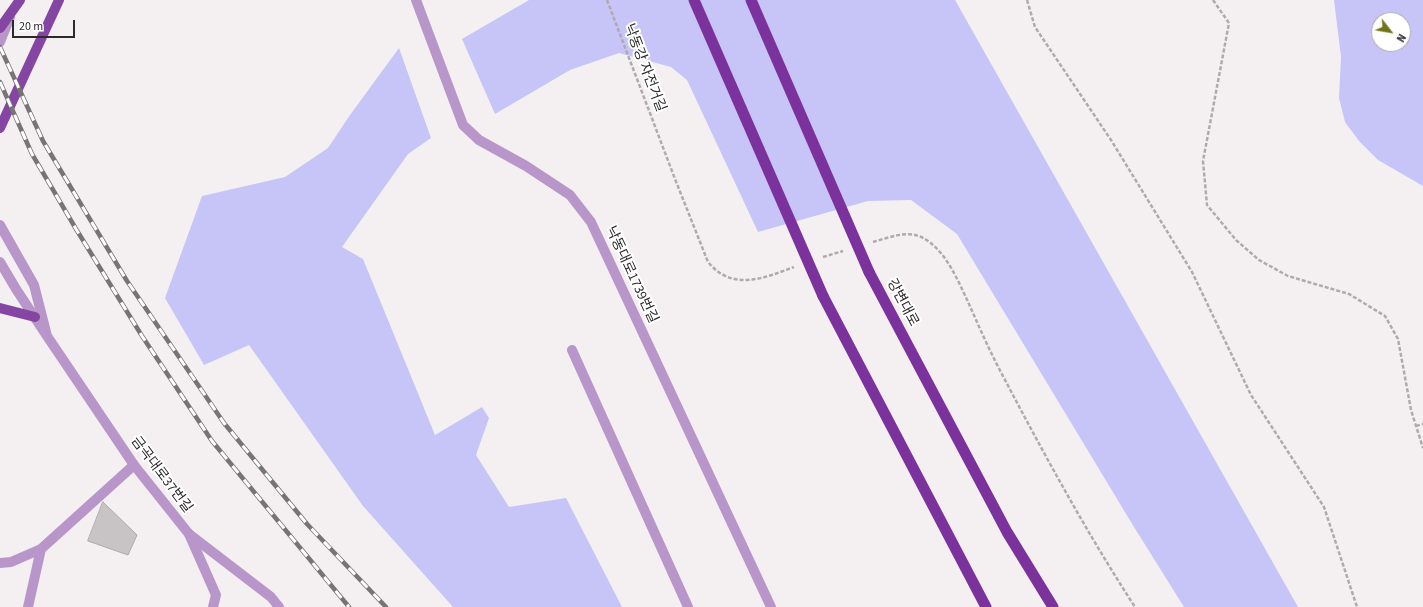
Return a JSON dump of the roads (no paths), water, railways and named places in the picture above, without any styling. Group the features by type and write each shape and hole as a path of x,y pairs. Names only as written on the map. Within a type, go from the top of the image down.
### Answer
{"highway":[{"path":"694,0 823,296 986,607"},
{"name":"강변대로","path":"751,0 869,272 1007,532 1053,607"}],"main road":[{"path":"0,128 59,0"},
{"path":"0,28 17,4"},
{"path":"0,308 35,317"}],"street":[{"name":"낙동대로1739번길","path":"416,0 463,125 479,140 526,166 570,195 591,222 771,607"},
{"path":"0,42 17,4"},
{"name":"금곡대로37번길","path":"0,225 34,285 47,336"},
{"name":"금곡대로37번길","path":"0,262 47,336 134,465 189,534 270,597 280,607"},
{"path":"572,350 688,607"},
{"path":"0,563 11,562 41,549 134,465"},
{"path":"189,534 216,595 213,607"},
{"path":"28,607 41,549"}],"water":[{"path":"529,0 955,0 1298,607 1184,607 957,234 911,200 868,201 758,232 687,80 671,67 619,53 570,70 495,114 462,39"},
{"path":"1334,0 1423,0 1423,186 1378,160 1359,141 1345,122 1339,98 1341,57"},
{"path":"399,48 431,138 408,154 342,247 363,259 435,435 482,407 489,418 476,455 509,507 566,498 622,607 453,607 363,506 249,345 204,365 165,298 202,196 285,177 328,148"}],"railway":[{"path":"0,47 43,141 127,281 224,423 307,524 386,607"},
{"path":"0,82 32,154 142,336 212,441 349,607"}]}
